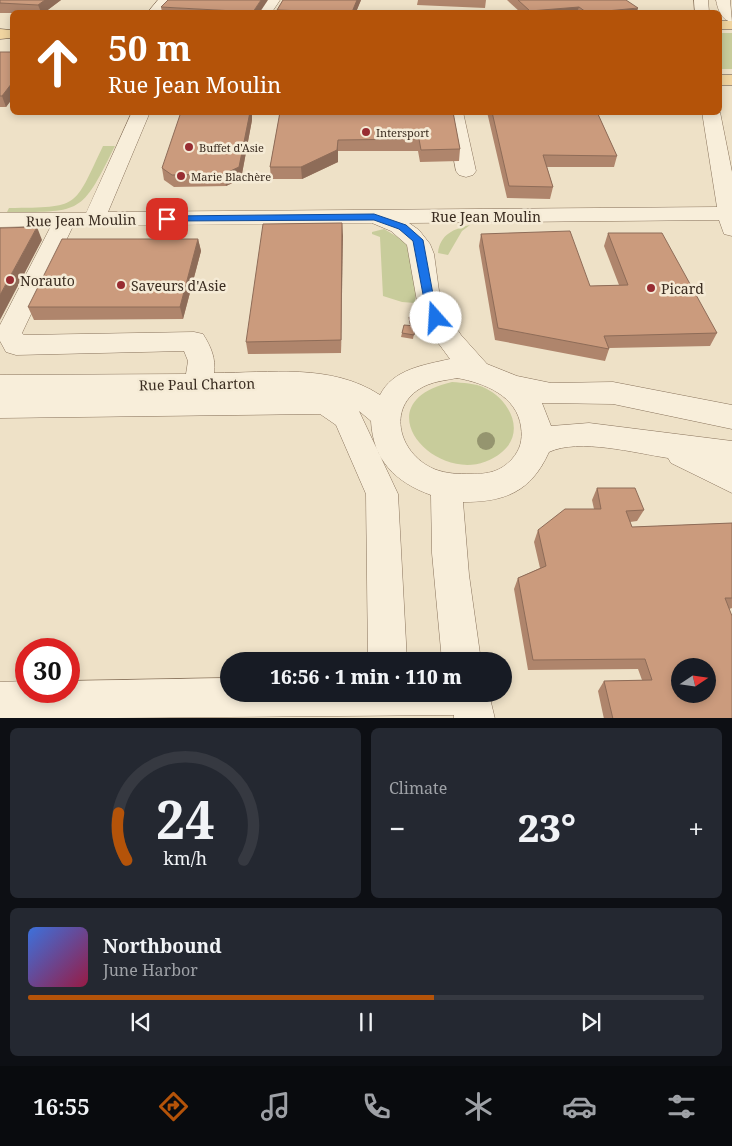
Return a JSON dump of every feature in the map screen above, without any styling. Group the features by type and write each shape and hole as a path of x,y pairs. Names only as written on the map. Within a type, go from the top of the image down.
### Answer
{"street":[{"path":"157,10 166,0"},
{"path":"723,0 725,10 732,18"},
{"path":"94,219 140,115"},
{"path":"455,115 466,171"},
{"path":"712,115 731,219"},
{"path":"374,217 403,227 418,240 430,305 442,331 478,372"},
{"name":"Rue Jean Moulin","path":"0,220 374,217 731,219"},
{"path":"65,220 9,333 16,345 194,341 202,361 198,384"},
{"path":"511,386 533,412 538,428 537,444 530,461 516,476 496,485 472,490 447,487 424,479 405,466 391,451 384,433 384,415 390,399 402,386 418,376 437,370 457,368 478,372 511,386 551,394 613,393 732,417"},
{"name":"Rue Paul Charton","path":"0,386 318,383 338,385 364,398 384,415"},
{"path":"0,408 326,402 348,418 359,448 382,494 386,652"},
{"path":"537,444 552,437 566,434 589,435 732,454"},
{"path":"666,445 732,480"},
{"path":"447,487 446,514 452,580 463,652"},
{"path":"0,702 220,692"}],"green space":[{"path":"722,33 732,33 732,69 722,69"},
{"path":"103,146 115,146 94,185 86,197 77,204 66,209 51,211 7,212 9,208 49,207 62,205 71,200 79,193 86,182"},
{"path":"470,225 462,231 448,255 438,253 442,241 449,233"},
{"path":"384,229 406,242 416,290 415,303 402,302 383,296 380,237 372,234 372,232"},
{"path":"452,382 481,386 494,393 508,408 514,426 513,435 509,444 502,452 480,463 457,464 436,456 420,443 410,426 411,409 424,393"}],"building":[{"path":"0,0 45,0 38,5 0,3"},
{"path":"168,0 261,0 254,10 161,7"},
{"path":"283,0 357,0 353,10 277,10"},
{"path":"518,0 626,0 638,8 583,10 579,7 529,10"},
{"path":"0,52 10,52 10,86 0,96"},
{"path":"180,115 249,115 239,167 224,174 172,175 162,168"},
{"name":"Intersport","path":"279,115 454,115 460,149 421,150 419,139 338,140 337,150 301,167 270,167"},
{"path":"493,115 598,115 617,156 543,155 553,187 509,186"},
{"path":"342,223 341,340 246,342 263,224"},
{"path":"37,227 0,295 0,228"},
{"path":"570,231 590,286 628,285 608,233 662,233 717,333 604,336 609,349 498,328 481,234"},
{"name":"Saveurs d'Asie","path":"62,239 198,239 180,307 28,307"},
{"path":"416,316 418,324 410,324 409,317"},
{"path":"404,325 416,326 414,335 402,333"},
{"path":"597,488 635,488 644,510 626,511 632,527 732,523 732,598 725,598 732,616 732,718 613,718 604,681 652,680 645,659 533,660 518,578 546,566 538,530 565,509 601,509"}],"place":[{"name":"Intersport","path":"366,132"},
{"name":"Buffet d'Asie","path":"189,147"},
{"name":"Marie Blachère","path":"181,176"},
{"name":"Norauto","path":"10,280"},
{"name":"Saveurs d'Asie","path":"121,285"},
{"name":"Picard","path":"651,288"}],"route":[{"path":"167,219 374,217 389,221 403,227 418,240 430,305 436,318"}]}
